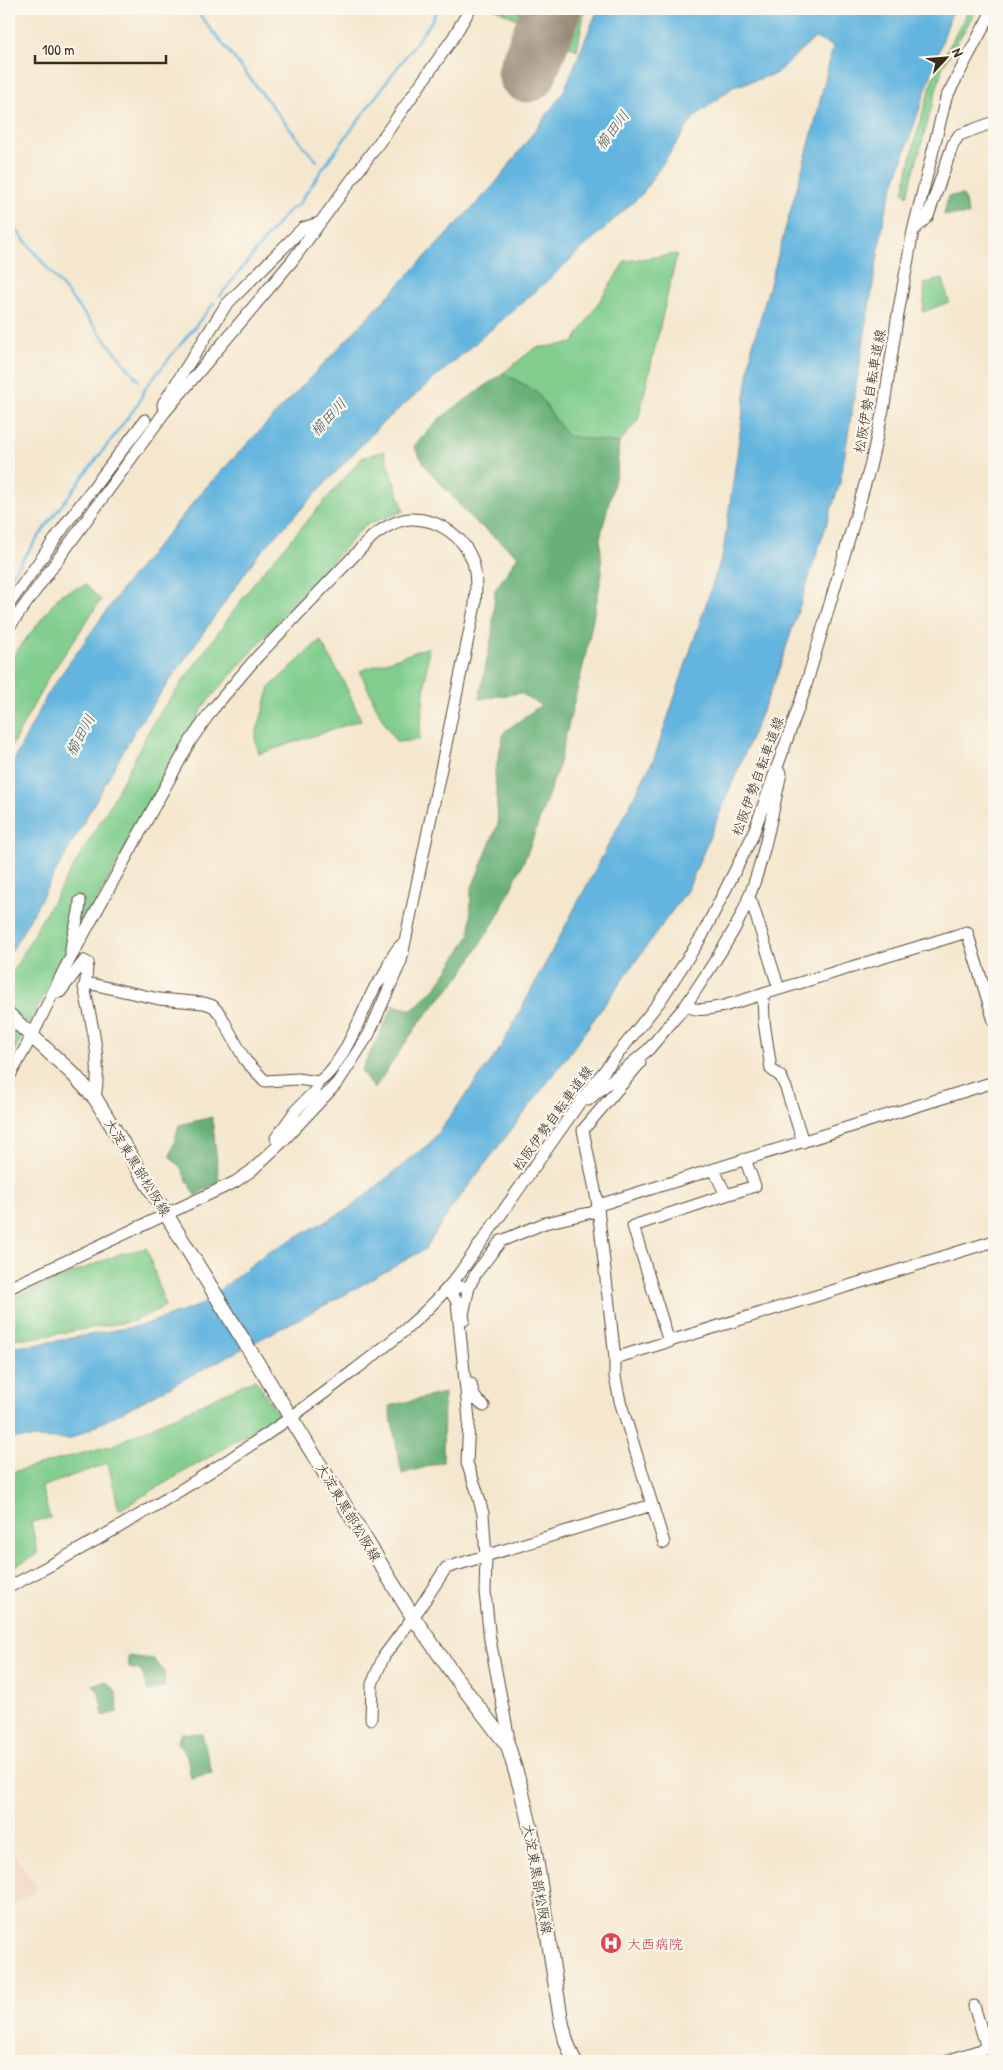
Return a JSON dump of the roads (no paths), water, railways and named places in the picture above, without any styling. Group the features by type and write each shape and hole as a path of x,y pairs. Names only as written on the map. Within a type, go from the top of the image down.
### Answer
{"main road":[{"name":"大淀東黒部松阪線","path":"9,1015 72,1073 95,1098 413,1617 456,1678 508,1746 521,1789 532,1839 561,2020 566,2041 574,2061"}],"street":[{"path":"9,627 164,414 292,261 389,129 453,38 470,9"},
{"name":"松阪伊勢自転車道線","path":"9,1587 116,1531 290,1415 396,1339 448,1288 491,1231 532,1168 582,1099 647,1019 702,936 752,837 804,692 870,467 884,405 913,231 946,98 994,9"},
{"path":"913,231 928,216 953,144 959,135 994,122"},
{"path":"164,414 163,404 226,305 303,228 319,222"},
{"path":"9,604 68,520 145,420"},
{"path":"9,1077 29,1033 54,992 71,957 172,773 212,710 257,657 372,537 386,527 408,519 425,520 439,524 451,532 469,553 474,564 476,582 475,605 401,961 369,1034 338,1082 282,1142 235,1182 169,1217 9,1288"},
{"path":"582,1099 588,1100 649,1049 686,1005 737,924 758,873 782,770 780,760"},
{"path":"748,898 752,903 779,989"},
{"path":"71,957 70,945 80,911 80,900"},
{"path":"686,1005 690,1008 707,1009 763,994 967,932 994,1021"},
{"path":"87,982 158,999 213,1006 220,1014 246,1060 265,1080 304,1079 318,1082 325,1078 346,1047 365,1012 376,985 382,980 399,946 405,942"},
{"path":"54,992 60,992 84,961 88,963 86,970 87,982 84,987 96,1046 97,1086 95,1098"},
{"path":"763,994 764,1022 771,1069 781,1077 786,1088 803,1142"},
{"path":"649,1049 647,1055 583,1130 598,1208 615,1358 615,1377 620,1401 664,1544"},
{"path":"259,1162 266,1149 284,1129 296,1110 315,1092 318,1082"},
{"path":"465,1374 470,1371 463,1314 469,1288 476,1273 501,1241 545,1224 593,1212 602,1204 994,1082"},
{"path":"669,1342 633,1226 755,1186 745,1159"},
{"path":"714,1170 726,1195"},
{"path":"615,1358 994,1241"},
{"path":"469,1288 448,1288 456,1302 469,1420 467,1463 483,1514 486,1557 485,1592 490,1640 507,1725 508,1746"},
{"path":"465,1374 470,1380 473,1396 484,1406"},
{"path":"370,1719 372,1684 384,1656 446,1568 652,1505"},
{"path":"947,2061 991,2049 974,2006"}],"water":[{"name":"櫛田川","path":"598,9 953,9 885,212 840,483 776,678 688,889 563,1062 450,1210 425,1249 344,1295 71,1439 9,1438 9,1347 34,1345 143,1325 201,1305 265,1254 350,1208 431,1142 500,1049 654,759 723,553 752,348 814,127 833,46 815,38 775,74 733,87 694,117 642,194 538,289 379,426 257,556 135,730 9,956 9,770 50,690 125,585 208,485 495,184 563,93"}],"waterway":[{"path":"195,9 317,161"},
{"path":"220,296 287,212 299,204 323,168 431,22 438,9"},
{"path":"9,221 138,380"},
{"path":"9,579 46,526 138,404 146,387 214,303"}],"place":[{"name":"大西病院","path":"611,1943"}]}
